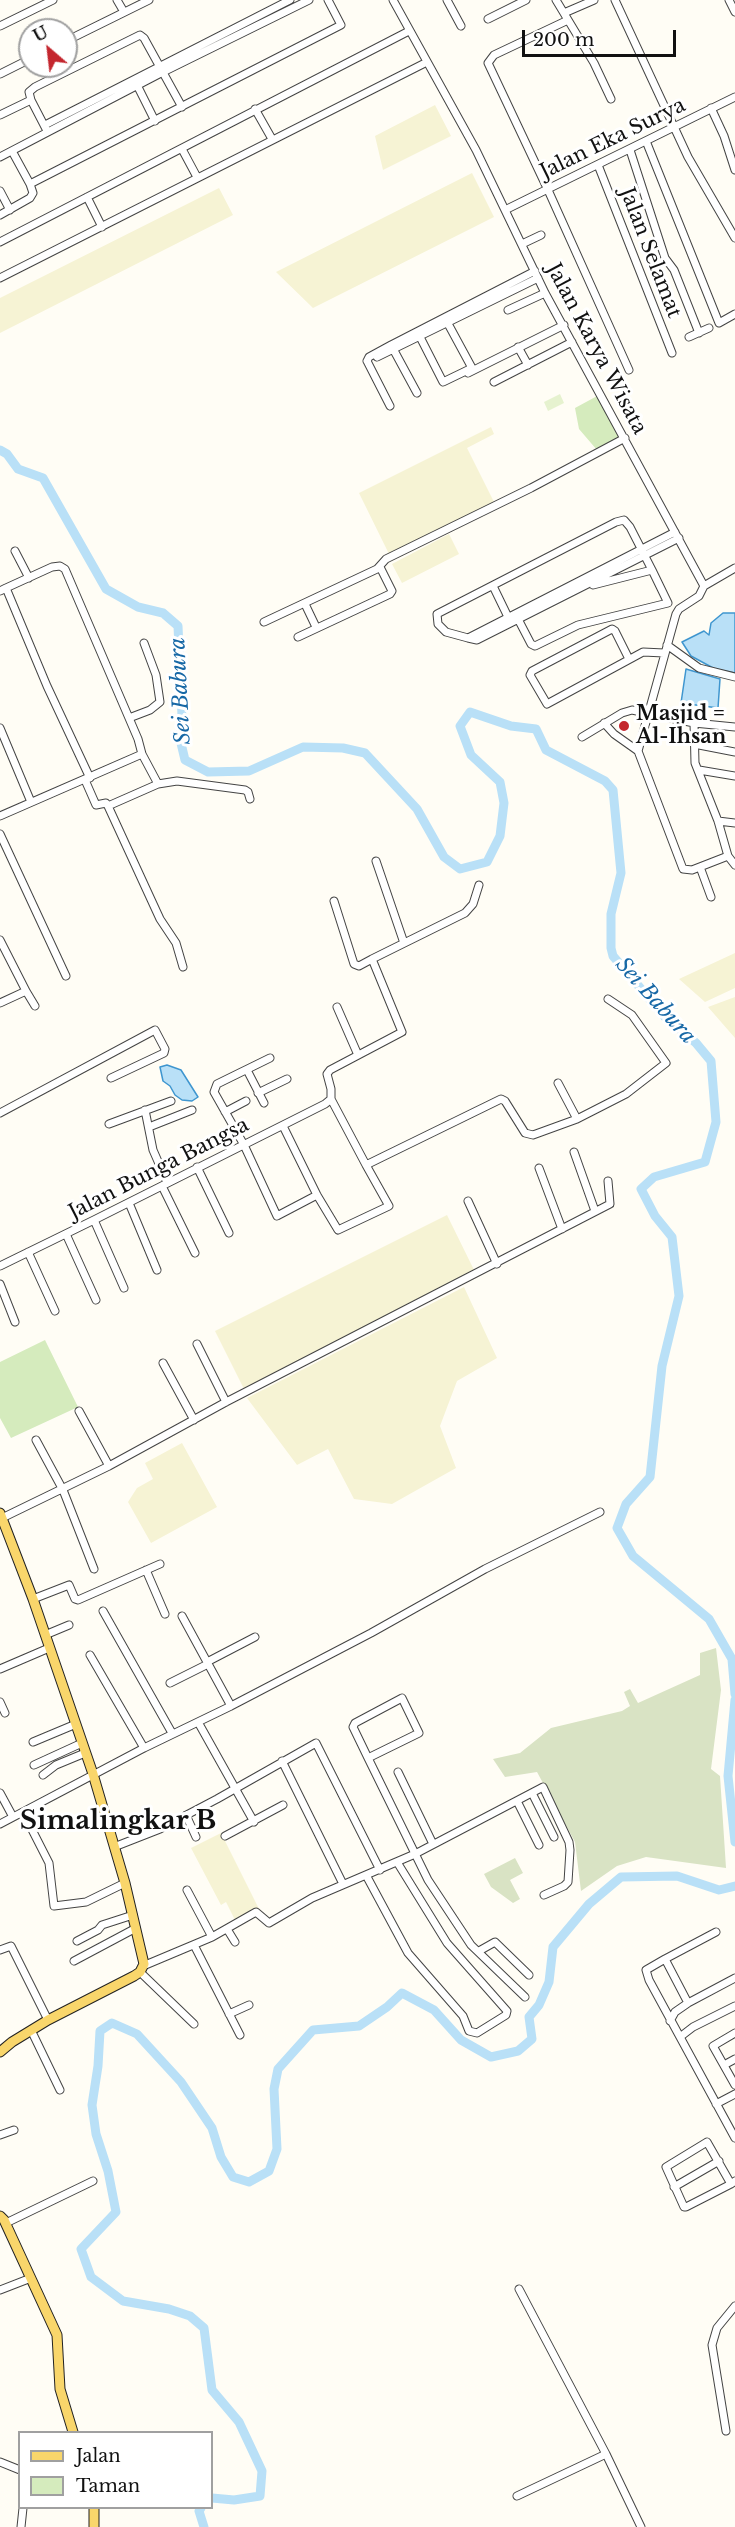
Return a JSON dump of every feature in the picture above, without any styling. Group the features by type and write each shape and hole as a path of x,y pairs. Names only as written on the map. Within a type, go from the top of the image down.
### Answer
{"main road":[{"path":"0,2052 48,2020 142,1969 134,1915 93,1774 33,1599 1,1517"},
{"path":"3,2219 58,2337 60,2389 73,2431"},
{"path":"94,2509 94,2527"}],"street":[{"path":"0,26 53,0"},
{"path":"117,0 124,12"},
{"path":"78,35 149,0"},
{"path":"0,157 46,128 290,0"},
{"path":"46,128 136,85 161,69 309,0"},
{"path":"30,184 341,25 328,0"},
{"name":"Jalan Karya Wisata","path":"393,0 506,210 545,293 704,586"},
{"path":"447,0 461,26"},
{"path":"488,19 526,0"},
{"path":"556,0 594,63 611,99"},
{"path":"594,0 494,55 488,63 549,190 629,370"},
{"path":"615,0 674,128 735,238"},
{"path":"729,0 735,12"},
{"path":"0,242 409,31"},
{"path":"46,128 29,92 140,35 144,38 182,107"},
{"path":"0,278 427,62"},
{"path":"0,74 18,65"},
{"path":"136,85 155,121"},
{"name":"Jalan Eka Surya","path":"506,210 735,97"},
{"path":"0,116 31,100"},
{"path":"711,108 724,136 735,170"},
{"path":"255,109 272,139"},
{"path":"646,141 719,322 735,314"},
{"path":"182,149 197,177"},
{"path":"630,150 665,258 674,270 699,333"},
{"path":"0,215 32,196 30,184 12,151"},
{"name":"Jalan Selamat","path":"598,165 672,353"},
{"path":"0,191 10,210"},
{"path":"87,197 102,227"},
{"path":"522,244 541,235"},
{"path":"390,406 367,361 536,275"},
{"path":"508,310 545,293"},
{"path":"419,334 444,382 472,368 446,320"},
{"path":"436,388 564,325"},
{"path":"689,337 709,328"},
{"path":"494,382 572,342"},
{"path":"392,347 417,393"},
{"path":"518,347 528,364"},
{"path":"264,622 380,567 386,559 531,488 625,438"},
{"path":"493,586 512,620 535,646 578,625 668,603 669,601 652,570 643,553 628,524 621,519 437,615 438,624 446,632 477,640 512,620 643,553 677,535"},
{"path":"15,551 29,578"},
{"path":"512,620 581,588 643,553"},
{"path":"158,784 142,754 142,749 65,569 60,566 52,567 3,590 47,686 96,805 104,802 108,806 160,919 176,943 183,967"},
{"path":"298,637 390,594 392,591 380,567"},
{"path":"638,751 664,653 680,609 699,596 704,586 735,568"},
{"path":"581,588 652,570"},
{"path":"305,604 316,627"},
{"path":"629,659 612,629 532,671 530,675 547,704 643,652 664,653"},
{"path":"129,718 150,710 160,702 156,675 144,643"},
{"path":"667,645 699,668 735,677"},
{"path":"582,737 627,710 650,712 694,723 735,727"},
{"path":"604,723 614,734 638,751 683,868 688,871 728,856"},
{"path":"694,723 695,763 718,821 728,856 735,865"},
{"path":"0,728 31,802"},
{"path":"694,744 735,752"},
{"path":"0,816 142,754"},
{"path":"699,770 735,776"},
{"path":"108,806 158,784 177,781 245,790 250,799"},
{"path":"718,821 735,823"},
{"path":"0,834 66,976"},
{"path":"376,861 404,943"},
{"path":"700,867 711,897"},
{"path":"334,901 354,964 359,966 465,913 473,904 479,885"},
{"path":"0,943 35,1006"},
{"path":"283,1126 316,1195 338,1230 387,1208 388,1206 331,1099 327,1076 328,1071 402,1032 372,959"},
{"path":"0,1003 26,991"},
{"path":"366,1165 501,1099 505,1101 525,1133 530,1136 577,1119 626,1094 666,1063 632,1015 608,999"},
{"path":"337,1007 358,1055"},
{"path":"0,1113 155,1030 165,1049 164,1053 111,1078"},
{"path":"270,1058 215,1087 214,1092 244,1144 277,1216 316,1195"},
{"path":"247,1070 264,1103"},
{"path":"258,1093 287,1078"},
{"path":"558,1083 577,1119"},
{"name":"Jalan Bunga Bangsa","path":"0,1266 283,1126 331,1099"},
{"path":"109,1124 171,1101"},
{"path":"225,1112 246,1101"},
{"path":"145,1110 153,1150 195,1253"},
{"path":"149,1127 192,1110"},
{"path":"574,1152 595,1212"},
{"path":"197,1167 229,1233"},
{"path":"539,1168 562,1229"},
{"path":"1,1517 63,1490 226,1402 595,1212 611,1203 608,1181"},
{"path":"468,1202 497,1264"},
{"path":"129,1203 157,1270"},
{"path":"94,1220 124,1288"},
{"path":"66,1234 96,1300"},
{"path":"27,1252 55,1311"},
{"path":"0,1284 15,1322"},
{"path":"197,1344 226,1402"},
{"path":"163,1363 194,1420"},
{"path":"78,1411 109,1466"},
{"path":"36,1440 63,1490 94,1569"},
{"path":"0,1824 172,1733 231,1706 485,1569 600,1512"},
{"path":"33,1599 69,1585 75,1599 78,1600 160,1564"},
{"path":"146,1570 165,1614"},
{"path":"103,1611 172,1733"},
{"path":"182,1616 231,1706"},
{"path":"45,1635 69,1625"},
{"path":"170,1683 255,1637"},
{"path":"0,1669 49,1648"},
{"path":"90,1656 144,1748"},
{"path":"368,1758 419,1733 402,1698 353,1724 368,1758 428,1880 471,1945 525,1997"},
{"path":"0,1702 5,1713"},
{"path":"198,1722 254,1822"},
{"path":"33,1742 76,1724"},
{"path":"114,1847 160,1829 235,1790 316,1743 380,1870"},
{"path":"34,1765 84,1748"},
{"path":"43,1775 84,1748"},
{"path":"282,1761 343,1884"},
{"path":"398,1772 433,1844"},
{"path":"194,2024 142,1969 194,1946 257,1912 269,1923 312,1898 415,1854 543,1786 569,1842 570,1850 568,1882 544,1894"},
{"path":"0,1793 13,1817"},
{"path":"532,1793 554,1836"},
{"path":"517,1801 539,1845"},
{"path":"225,1836 283,1805"},
{"path":"23,1812 49,1863 54,1906 86,1902 125,1883"},
{"path":"186,1815 196,1837"},
{"path":"366,1875 408,1953 463,2016 469,2031 477,2033 506,2015 507,2011 447,1943 397,1862"},
{"path":"187,1890 212,1937"},
{"path":"77,1941 98,1930 102,1925 134,1915"},
{"path":"74,1961 136,1928"},
{"path":"227,1929 234,1942"},
{"path":"717,1932 665,1959 646,1972 670,2021 735,2138"},
{"path":"479,1951 495,1942 529,1975"},
{"path":"0,1950 11,1946 48,2020"},
{"path":"194,1946 240,2035"},
{"path":"665,1959 688,2003"},
{"path":"670,2021 675,2012 688,2003 735,1978"},
{"path":"229,2014 249,2005"},
{"path":"680,2037 693,2027 735,2006"},
{"path":"31,2030 60,2090"},
{"path":"735,2033 713,2045 735,2085"},
{"path":"724,2065 735,2059"},
{"path":"717,2104 735,2094"},
{"path":"0,2134 14,2130"},
{"path":"707,2142 733,2182 685,2207 666,2169 668,2164 707,2142"},
{"path":"674,2187 719,2161"},
{"path":"3,2219 93,2181"},
{"path":"0,2290 31,2278"},
{"path":"519,2289 606,2454 640,2527"},
{"path":"726,2431 712,2345 717,2328 735,2306"},
{"path":"517,2496 606,2454"},
{"path":"0,2462 18,2469"},
{"path":"21,2527 23,2509"}],"shaded area":[{"path":"435,105 451,136 383,170 375,136"},
{"path":"472,173 494,217 313,308 276,272"},
{"path":"219,188 233,215 0,333 0,298"},
{"path":"491,427 494,434 467,448 494,502 389,554 359,493"},
{"path":"449,534 459,554 402,583 392,564"},
{"path":"735,953 735,988 705,1002 679,979"},
{"path":"735,997 735,1038 708,1007"},
{"path":"447,1215 476,1274 244,1389 215,1331"},
{"path":"464,1287 497,1358 457,1381 440,1426 456,1468 392,1504 354,1499 328,1449 297,1465 247,1398"},
{"path":"182,1443 217,1507 151,1543 128,1502 137,1488 153,1479 145,1463"},
{"path":"221,1833 259,1909 236,1922 226,1902 221,1905 191,1848"}],"green space":[{"path":"560,394 564,403 548,411 544,402"},
{"path":"599,395 621,437 597,450 579,429 575,408"},
{"path":"45,1340 78,1407 11,1438 0,1418 0,1362"},
{"path":"716,1648 721,1690 711,1769 720,1776 726,1868 646,1857 617,1866 581,1891 575,1842 537,1772 505,1777 493,1759 520,1753 551,1728 622,1711 630,1706 624,1692 630,1689 638,1703 700,1675 700,1653"},
{"path":"515,1858 523,1873 510,1880 520,1899 513,1903 491,1887 484,1874"}],"water":[{"path":"723,613 735,613 735,673 715,669 691,656 682,642 704,631 709,635 711,623"},
{"path":"686,669 720,679 718,708 681,703"},
{"path":"167,1065 181,1070 198,1097 192,1101 182,1100 175,1095 170,1086 163,1081 160,1067"}],"waterway":[{"name":"Sei Babura","path":"0,450 7,454 18,469 43,478 106,589 138,607 163,613 178,626 182,716 180,739 185,760 208,772 249,771 303,747 343,748 365,753 417,809 444,857 460,869 487,862 500,836 504,803 500,782 471,755 460,726 470,712 511,726 536,729 546,750 605,781 613,790 621,873 611,914 613,956 665,1017 696,1043 711,1061 716,1122 705,1162 654,1177 641,1189 655,1216 672,1237 679,1296 662,1366 650,1477 626,1504 617,1528 633,1556 709,1619 732,1659 735,1694"},
{"name":"Sei Babura","path":"735,1700 728,1776 735,1842"},
{"name":"Sei Babura","path":"213,2498 234,2500 260,2496 262,2471 239,2422 212,2390 204,2328 190,2316 169,2309 123,2301 91,2277 81,2249 116,2212 108,2171 96,2134 92,2105 100,2031 112,2023 137,2034 181,2082 212,2128 221,2157 233,2177 249,2182 269,2171 277,2149 274,2089 278,2069 313,2030 359,2026 387,2007 402,1993 434,2010 461,2040 491,2057 518,2051 532,2039 529,2017 539,2005 549,1982 553,1947 589,1904 621,1877 677,1876 719,1890 735,1886"},
{"name":"Sei Babura","path":"200,2509 204,2527"}],"place":[{"name":"Masjid = Al-Ihsan","path":"624,726"}],"district":[{"name":"Simalingkar B","path":"118,1822"}]}
